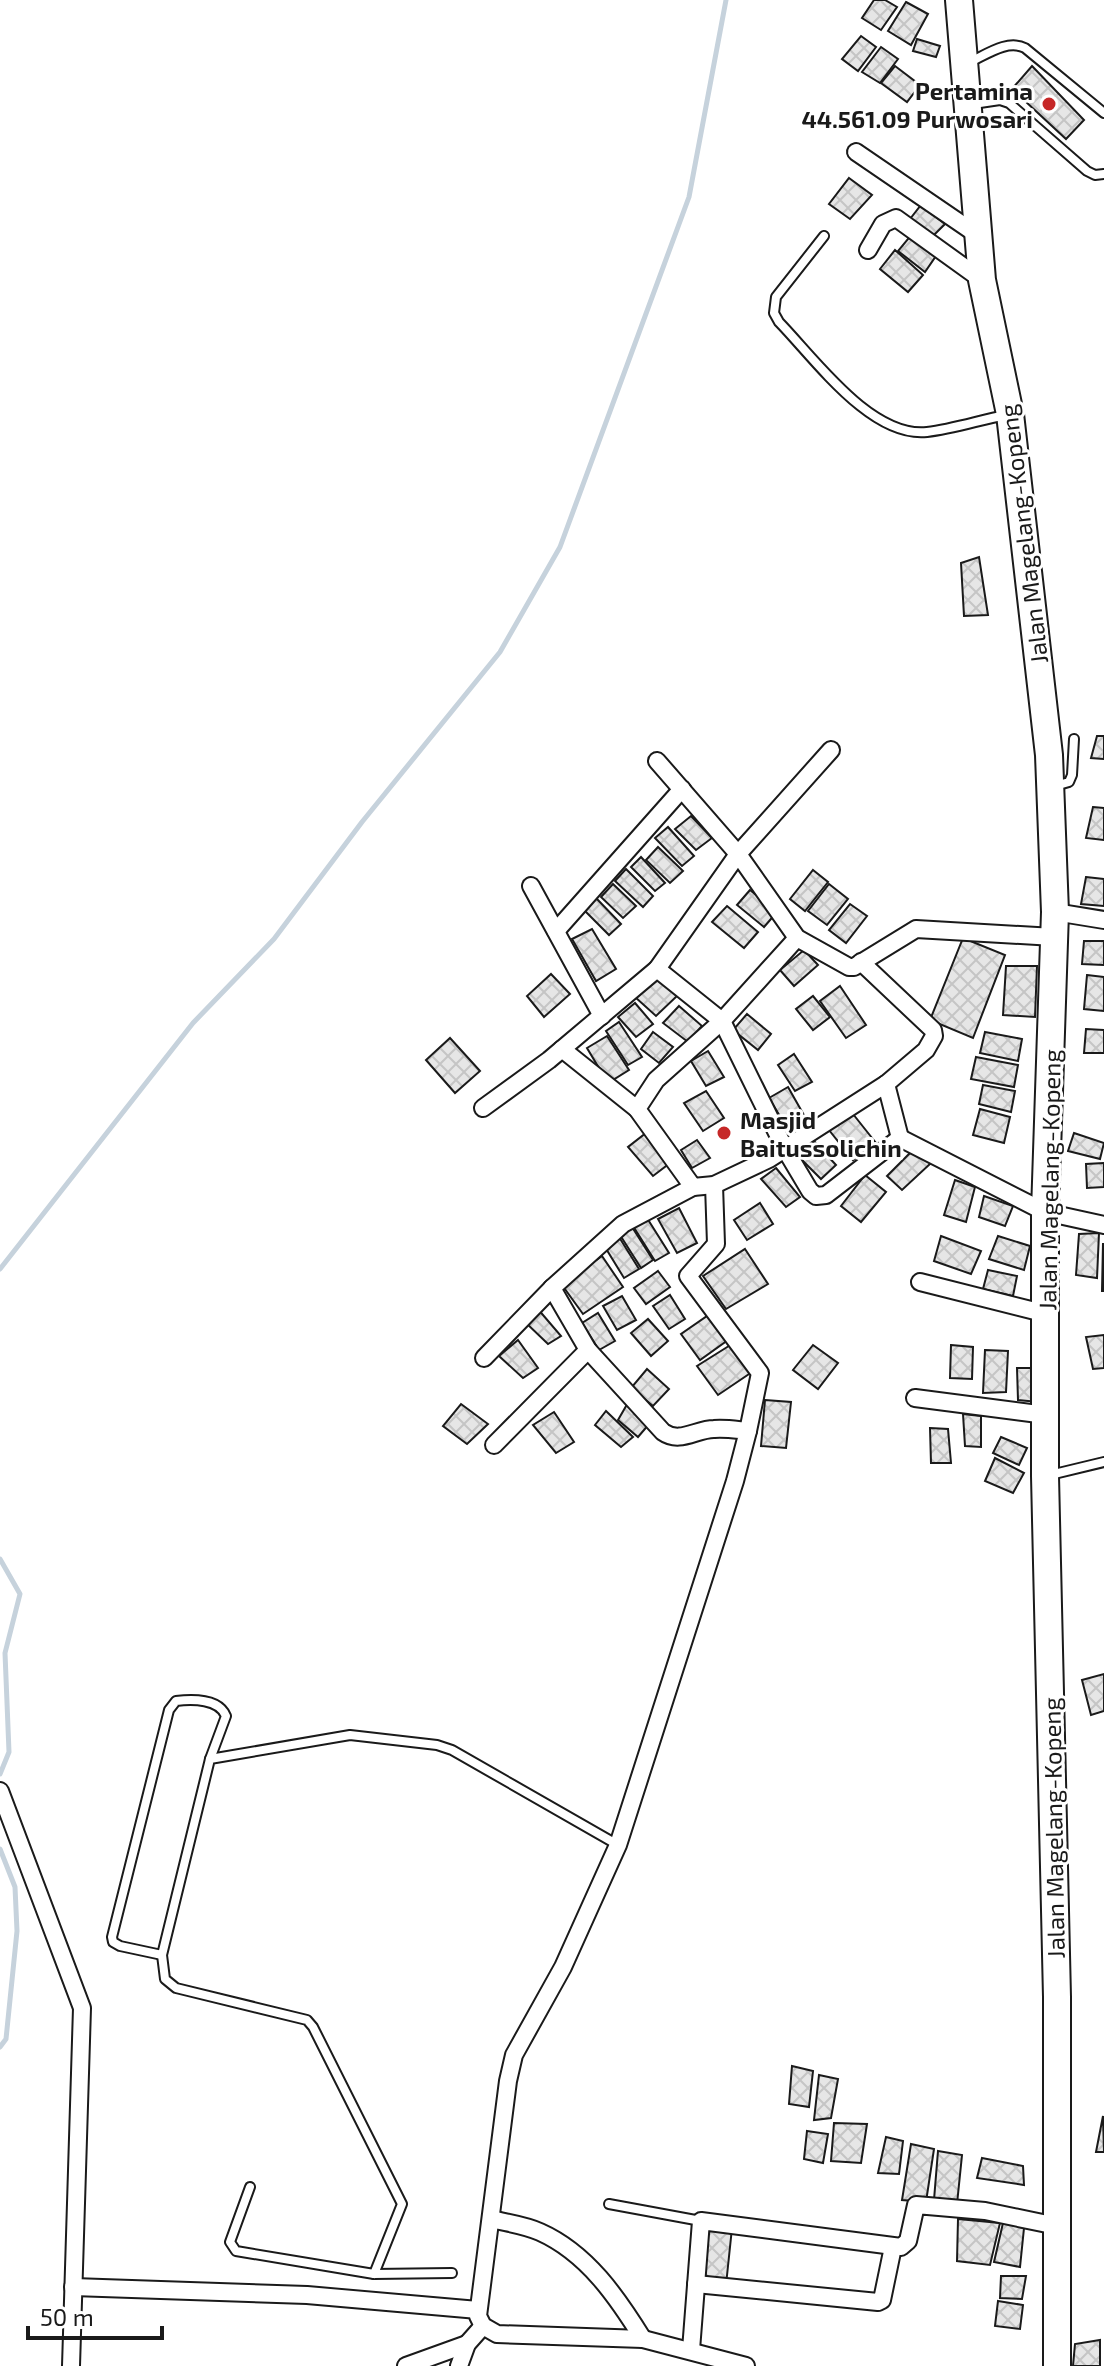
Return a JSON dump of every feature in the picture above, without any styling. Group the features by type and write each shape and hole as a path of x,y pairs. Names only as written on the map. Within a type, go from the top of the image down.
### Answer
{"main road":[{"name":"Jalan Magelang-Kopeng","path":"959,0 982,280 1010,414 1049,755 1054,924 1045,1212 1045,1476 1057,1997 1057,2366"}],"street":[{"path":"856,152 979,236"},
{"path":"868,250 883,224 896,218 982,280"},
{"path":"483,1108 562,1049 657,969 738,854 831,750"},
{"path":"657,761 738,854 797,938 849,967 916,929 1104,920"},
{"path":"556,931 682,789"},
{"path":"531,886 602,1016"},
{"path":"637,1109 656,1080 722,1021 797,938"},
{"path":"484,1358 552,1288 623,1224 693,1187 714,1185 785,1149 886,1084 926,1050 934,1036 933,1030 861,962"},
{"path":"657,969 722,1021 785,1149 810,1191 820,1197 826,1195 900,1138"},
{"path":"562,1049 637,1109 693,1187"},
{"path":"886,1084 900,1138 1045,1212 1104,1225"},
{"path":"459,2366 480,2318 514,2055 563,1967 618,1845 735,1481 748,1431 760,1373 688,1276 716,1244 714,1185"},
{"path":"920,1282 1047,1314"},
{"path":"552,1288 588,1350 670,1437 712,1428 748,1431"},
{"path":"494,1445 588,1350"},
{"path":"915,1398 1046,1415"},
{"path":"0,1791 82,2008 71,2366"},
{"path":"691,2350 701,2221 893,2247 906,2245 916,2205 985,2211 1057,2226"},
{"path":"491,2219 539,2231 564,2246 586,2264 619,2300 643,2339"},
{"path":"696,2284 880,2302 893,2247"},
{"path":"73,2287 307,2295 480,2318 497,2334 643,2339 746,2366"},
{"path":"406,2366 467,2344"}],"lane":[{"path":"964,65 1016,44 1025,48 1104,113"},
{"path":"968,105 1000,100 1009,103 1087,171 1095,175 1104,174"},
{"path":"824,236 776,297 774,313 779,322 861,407 881,422 903,431 926,432 1010,414"},
{"path":"1049,787 1069,782 1074,739"},
{"path":"1045,1476 1104,1462"},
{"path":"162,1955 120,1946 113,1942 112,1937 169,1710 176,1701 214,1703 226,1716 210,1759 162,1955 165,1979 176,1988 307,2020 313,2027 402,2204 374,2274"},
{"path":"210,1759 350,1735 437,1745 452,1750 618,1845"},
{"path":"250,2187 232,2232 230,2242 236,2251 374,2274 452,2273"},
{"path":"609,2204 701,2221"}],"building":[{"path":"874,0 885,0 897,7 881,30 862,18"},
{"path":"906,2 928,14 911,45 888,31"},
{"path":"861,36 876,47 858,71 842,59"},
{"path":"917,39 940,46 936,57 913,51"},
{"path":"881,47 898,59 880,83 862,72"},
{"path":"895,66 920,85 907,102 881,83"},
{"name":"Pertamina 44.561.09 Purwosari","path":"1032,66 1084,120 1066,139 1012,89"},
{"path":"849,178 872,195 850,219 829,204"},
{"path":"921,205 945,224 932,237 910,219"},
{"path":"912,234 938,253 925,272 898,251"},
{"path":"895,250 923,275 908,292 880,269"},
{"path":"979,557 988,615 964,616 961,563"},
{"path":"1097,736 1104,736 1104,759 1091,758"},
{"path":"1093,807 1104,808 1104,840 1086,838"},
{"path":"691,816 712,838 696,850 675,829"},
{"path":"668,827 694,856 682,866 655,838"},
{"path":"658,847 683,871 670,883 646,860"},
{"path":"641,857 665,883 655,891 631,867"},
{"path":"626,869 653,896 643,907 615,881"},
{"path":"813,870 828,882 805,911 790,899"},
{"path":"1086,877 1104,879 1104,906 1081,904"},
{"path":"613,884 636,906 623,918 601,897"},
{"path":"829,884 848,899 827,925 808,911"},
{"path":"750,890 777,912 764,927 737,905"},
{"path":"596,898 621,924 609,935 584,910"},
{"path":"850,904 867,916 846,943 829,930"},
{"path":"727,906 758,932 744,948 712,922"},
{"path":"592,929 616,969 596,981 572,939"},
{"path":"963,938 1005,955 973,1038 930,1020"},
{"path":"1084,941 1104,941 1104,965 1082,964"},
{"path":"804,950 818,965 794,986 780,970"},
{"path":"1006,966 1037,966 1035,1017 1003,1015"},
{"path":"551,974 570,994 544,1017 527,996"},
{"path":"1087,975 1104,977 1104,1011 1084,1009"},
{"path":"658,976 678,995 656,1016 635,997"},
{"path":"840,986 866,1025 846,1038 820,1001"},
{"path":"813,996 830,1017 813,1030 796,1009"},
{"path":"635,1003 653,1024 636,1037 618,1017"},
{"path":"679,1006 702,1026 688,1042 663,1023"},
{"path":"747,1014 771,1034 758,1050 733,1030"},
{"path":"619,1022 642,1057 628,1065 606,1031"},
{"path":"1086,1029 1104,1030 1104,1053 1084,1053"},
{"path":"653,1032 673,1047 659,1063 641,1049"},
{"path":"985,1032 1022,1039 1018,1061 980,1053"},
{"path":"607,1036 629,1070 608,1083 587,1048"},
{"path":"450,1038 480,1071 455,1093 426,1060"},
{"path":"708,1051 724,1077 706,1086 691,1061"},
{"path":"794,1054 812,1082 795,1091 778,1065"},
{"path":"976,1057 1018,1065 1014,1087 971,1079"},
{"path":"983,1085 1015,1091 1011,1112 979,1104"},
{"path":"788,1087 805,1117 787,1128 769,1098"},
{"path":"706,1091 724,1118 703,1131 684,1103"},
{"path":"980,1109 1010,1117 1004,1143 973,1135"},
{"path":"853,1114 876,1143 853,1160 829,1130"},
{"path":"646,1133 670,1163 653,1176 628,1147"},
{"path":"1074,1133 1104,1143 1100,1159 1068,1151"},
{"path":"697,1140 710,1158 692,1168 681,1150"},
{"path":"814,1141 836,1165 821,1179 797,1155"},
{"path":"915,1148 931,1163 902,1190 887,1176"},
{"path":"1104,1163 1104,1187 1087,1188 1086,1164"},
{"path":"776,1168 800,1197 786,1207 761,1179"},
{"path":"865,1175 886,1192 861,1222 841,1206"},
{"path":"955,1180 975,1187 966,1222 944,1215"},
{"path":"984,1196 1013,1206 1005,1226 979,1217"},
{"path":"760,1203 773,1224 747,1240 734,1220"},
{"path":"679,1208 697,1243 677,1253 658,1219"},
{"path":"647,1218 669,1253 655,1261 633,1226"},
{"path":"632,1227 653,1260 641,1268 620,1235"},
{"path":"1099,1233 1097,1278 1076,1275 1079,1234"},
{"path":"941,1236 981,1251 971,1274 934,1261"},
{"path":"998,1236 1030,1246 1024,1270 989,1259"},
{"path":"619,1237 639,1269 624,1278 605,1247"},
{"path":"1103,1243 1104,1291 1102,1291"},
{"path":"745,1249 768,1284 726,1309 703,1276"},
{"path":"602,1256 623,1287 583,1314 562,1285"},
{"path":"988,1270 1017,1276 1013,1296 983,1289"},
{"path":"658,1271 670,1287 646,1304 634,1288"},
{"path":"670,1295 685,1319 669,1329 653,1306"},
{"path":"622,1296 636,1320 617,1330 603,1306"},
{"path":"537,1308 561,1336 548,1344 524,1321"},
{"path":"598,1313 615,1341 599,1350 582,1323"},
{"path":"710,1314 728,1340 700,1360 681,1334"},
{"path":"648,1319 668,1341 651,1356 631,1333"},
{"path":"1104,1335 1104,1368 1093,1369 1086,1337"},
{"path":"518,1340 538,1368 523,1378 499,1356"},
{"path":"732,1344 752,1372 718,1395 697,1366"},
{"path":"813,1345 838,1363 818,1389 793,1370"},
{"path":"951,1345 973,1347 972,1379 950,1378"},
{"path":"985,1350 1008,1351 1006,1392 983,1393"},
{"path":"1017,1368 1040,1368 1038,1402 1018,1400"},
{"path":"647,1369 669,1389 653,1406 631,1388"},
{"path":"765,1400 791,1402 786,1448 761,1446"},
{"path":"629,1401 650,1423 638,1437 618,1420"},
{"path":"461,1404 488,1424 467,1444 443,1426"},
{"path":"606,1411 633,1437 621,1447 595,1425"},
{"path":"554,1412 574,1442 556,1453 533,1425"},
{"path":"963,1414 981,1416 981,1447 965,1446"},
{"path":"930,1428 948,1429 951,1463 931,1463"},
{"path":"1001,1437 1027,1448 1019,1465 993,1453"},
{"path":"995,1458 1024,1473 1013,1493 985,1481"},
{"path":"1104,1674 1104,1711 1091,1715 1082,1680"},
{"path":"792,2066 813,2071 809,2107 789,2104"},
{"path":"819,2075 838,2079 831,2118 814,2120"},
{"path":"1103,2116 1104,2152 1096,2152"},
{"path":"834,2123 867,2124 861,2163 831,2161"},
{"path":"807,2131 828,2134 823,2163 804,2159"},
{"path":"886,2137 903,2141 899,2174 878,2173"},
{"path":"911,2144 934,2149 926,2202 902,2200"},
{"path":"938,2151 962,2155 957,2204 934,2200"},
{"path":"982,2158 1023,2166 1024,2185 977,2178"},
{"path":"958,2219 1000,2223 990,2265 957,2261"},
{"path":"1003,2223 1024,2228 1020,2267 994,2262"},
{"path":"707,2225 732,2228 726,2285 701,2282"},
{"path":"1001,2276 1026,2276 1022,2299 1000,2298"},
{"path":"998,2301 1023,2305 1020,2329 995,2326"},
{"path":"1100,2340 1100,2366 1073,2366 1075,2344"}],"waterway":[{"path":"0,1269 193,1023 274,939 362,822 500,652 560,547 689,197 726,0"},
{"path":"0,1559 20,1594 5,1653 9,1752 0,1774"},
{"path":"0,1849 15,1887 17,1931 6,2039 0,2047"}],"place":[{"name":"Pertamina 44.561.09 Purwosari","path":"1049,104"},
{"name":"Masjid Baitussolichin","path":"724,1133"}]}
